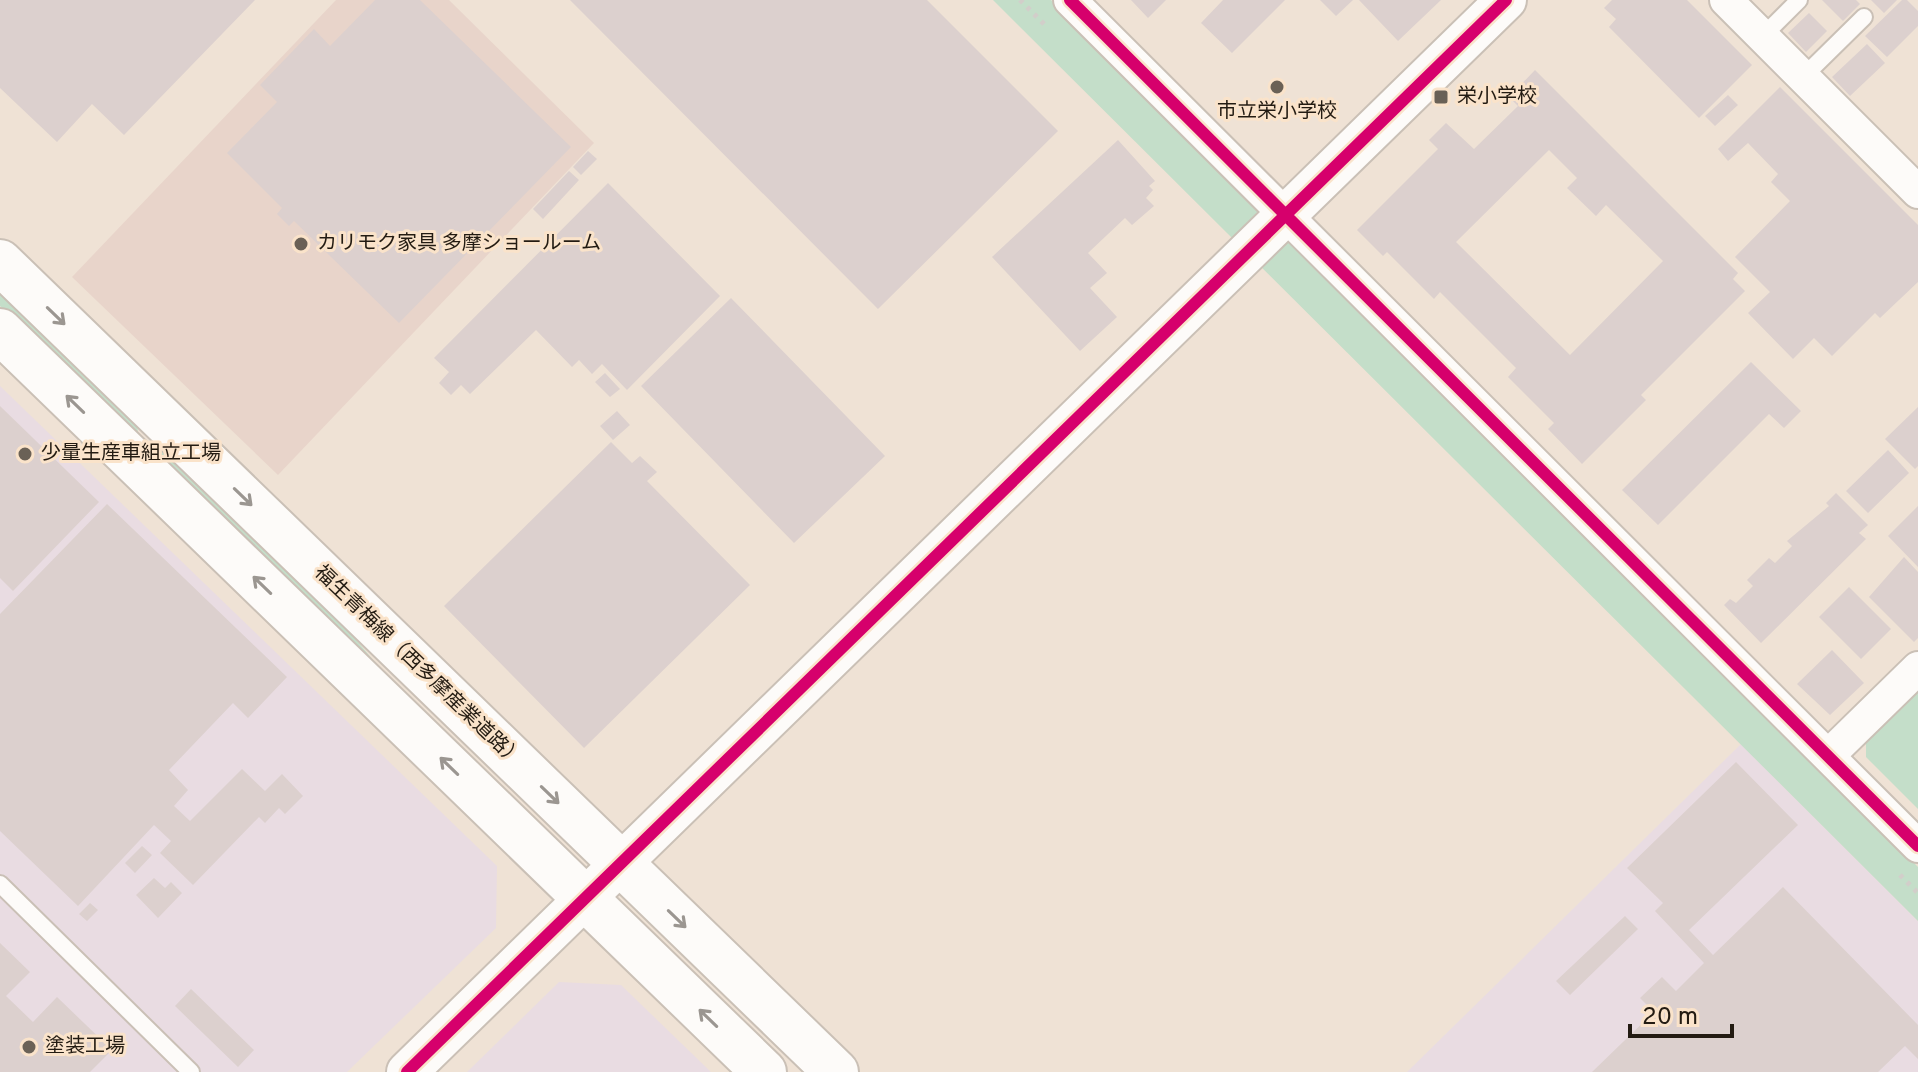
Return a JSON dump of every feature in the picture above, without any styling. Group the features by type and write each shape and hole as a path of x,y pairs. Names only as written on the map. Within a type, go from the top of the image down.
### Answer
{"main road":[{"name":"福生青梅線（西多摩産業道路）","path":"0,262 836,1072"},
{"path":"0,331 764,1072"}],"street":[{"path":"1070,0 1918,846"},
{"path":"407,1072 1506,0"},
{"path":"1726,0 1918,192"},
{"path":"1828,756 1918,668"}],"lane":[{"path":"1762,37 1799,0"},
{"path":"1803,77 1864,17"},
{"path":"0,884 191,1072"}],"shaded area":[{"name":"カリモク家具 多摩ショールーム","path":"336,0 449,0 594,143 278,475 72,277"},
{"path":"0,386 497,866 496,928 347,1072 0,1072"},
{"path":"1741,744 1918,921 1918,1072 1407,1072"},
{"path":"559,982 621,985 711,1072 467,1072"}],"green space":[{"path":"993,0 1051,0 1918,867 1918,921"},
{"path":"0,292 137,425 136,434 0,306"},
{"path":"165,452 345,627 403,695 157,455"},
{"path":"1918,690 1918,809 1866,757 1866,741"}],"building":[{"path":"0,0 255,0 124,135 92,104 57,142 0,88"},
{"path":"375,0 420,0 571,147 399,323 294,221 289,226 277,214 282,208 227,153 277,102 260,85 314,29 330,46"},
{"path":"570,0 927,0 1058,131 878,309"},
{"path":"1131,0 1166,0 1148,18"},
{"path":"1223,0 1285,0 1232,53 1201,23"},
{"path":"1320,0 1353,0 1336,16"},
{"path":"1359,0 1441,0 1398,41"},
{"path":"1612,0 1687,0 1752,65 1699,118 1609,27 1616,19 1604,8"},
{"path":"1822,0 1856,0 1860,4 1843,21"},
{"path":"1871,0 1897,0 1884,13"},
{"path":"1902,0 1907,0 1918,11 1918,26 1887,57 1865,36"},
{"path":"1809,13 1827,31 1806,52 1788,33"},
{"path":"1867,44 1885,63 1850,96 1832,77"},
{"path":"1535,70 1738,273 1733,279 1745,291 1641,395 1646,400 1582,464 1548,429 1554,423 1508,377 1516,368 1440,292 1434,299 1387,252 1383,256 1357,230 1438,149 1429,140 1446,123 1474,149 1518,106 1509,97","holes":["1549,150 1577,178 1567,188 1596,216 1606,205 1663,261 1570,355 1456,242"]},
{"path":"1780,87 1918,225 1918,282 1880,318 1875,313 1832,356 1814,338 1793,359 1748,313 1770,292 1735,257 1790,201 1771,182 1778,174 1748,143 1728,161 1718,149"},
{"path":"1728,95 1738,105 1715,126 1705,116"},
{"path":"1118,140 1155,181 1149,186 1153,190 1146,198 1154,206 1132,225 1125,218 1088,253 1107,273 1090,288 1117,317 1080,351 992,257"},
{"path":"588,151 597,159 581,175 573,167"},
{"path":"569,171 579,180 543,219 533,209"},
{"path":"608,183 720,296 627,390 602,364 592,374 579,360 572,367 536,330 470,394 461,385 451,395 439,383 449,372 434,358"},
{"path":"731,298 885,456 794,543 641,386"},
{"path":"1751,362 1801,411 1784,428 1769,414 1658,525 1622,490"},
{"path":"605,373 620,389 610,397 595,382"},
{"name":"少量生産車組立工場","path":"0,406 99,502 13,591 0,578"},
{"path":"1918,407 1918,466 1915,469 1885,439"},
{"path":"617,411 630,425 613,440 600,426"},
{"path":"611,442 632,463 640,456 657,472 647,481 750,585 584,748 444,606"},
{"path":"1888,450 1909,473 1868,513 1846,491"},
{"path":"1836,493 1868,525 1859,533 1866,539 1761,643 1724,605 1730,599 1736,603 1753,586 1747,580 1769,558 1775,563 1792,546 1787,541 1829,506 1826,503"},
{"path":"107,504 287,677 248,718 233,703 169,770 188,790 174,806 190,821 242,769 265,791 282,774 303,796 285,814 279,808 265,823 259,817 193,885 160,853 171,841 154,825 78,906 0,831 0,614"},
{"path":"1918,506 1918,567 1888,536"},
{"path":"1904,557 1918,572 1918,638 1914,642 1869,597"},
{"path":"1849,587 1891,629 1861,659 1819,617"},
{"path":"1832,650 1864,683 1830,715 1797,684"},
{"path":"1736,762 1798,825 1689,930 1713,955 1783,887 1918,1025 1918,1059 1905,1046 1878,1072 1592,1072 1654,1012 1640,998 1662,977 1676,991 1704,963 1655,911 1663,903 1627,868"},
{"path":"142,846 152,855 135,873 125,863"},
{"path":"154,878 165,888 171,882 182,893 158,918 136,895"},
{"path":"90,903 98,910 87,921 79,914"},
{"path":"1625,916 1638,929 1570,995 1556,981"},
{"path":"0,943 30,972 6,996 33,1022 57,997 112,1050 90,1072 0,1072"},
{"path":"191,989 254,1050 238,1067 175,1006"}],"cycle path":[{"path":"1070,0 1918,846"},
{"path":"407,1072 1506,0"}],"place":[{"name":"市立栄小学校","path":"1277,87"},
{"name":"栄小学校","path":"1441,97"},
{"name":"カリモク家具 多摩ショールーム","path":"301,244"},
{"name":"少量生産車組立工場","path":"25,454"},
{"name":"塗装工場","path":"29,1047"}]}
